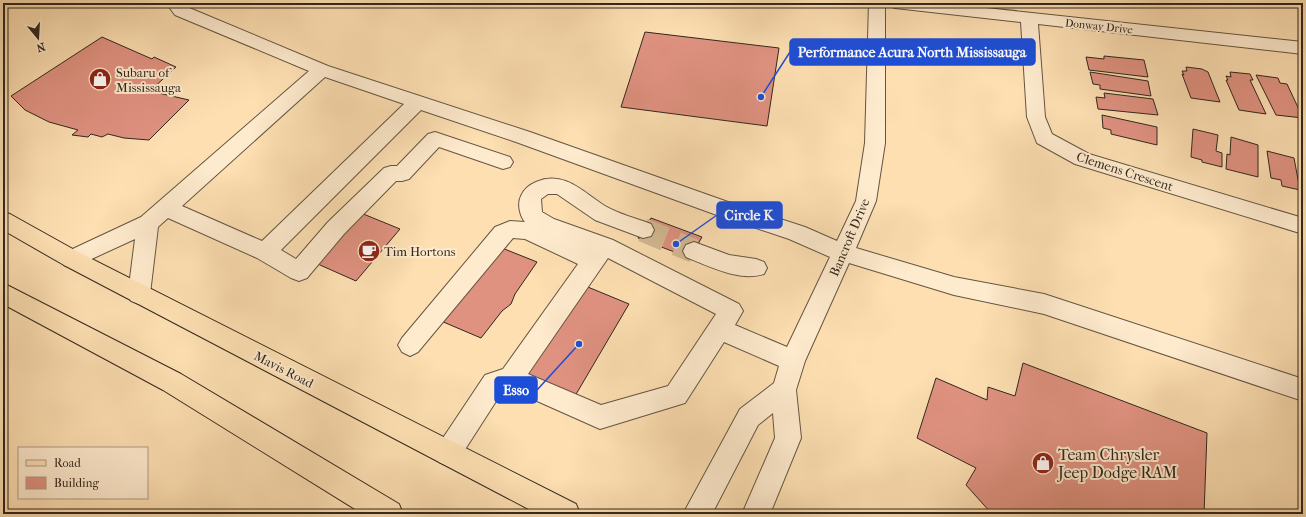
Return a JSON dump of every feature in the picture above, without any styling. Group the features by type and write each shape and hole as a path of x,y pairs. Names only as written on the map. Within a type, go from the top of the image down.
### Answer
{"main road":[{"name":"Mavis Road","path":"3,220 72,259 139,294 566,514"},
{"path":"5,297 172,382 389,514"}],"street":[{"path":"174,3 181,11 322,70 524,137 721,208 797,233 843,253 954,286 1044,304 1303,390"},
{"name":"Bancroft Drive","path":"756,514 788,438 784,390 793,361 866,201 875,143 876,3"},
{"name":"Donway Drive","path":"895,3 1303,48"},
{"name":"Clemens Crescent","path":"1029,18 1036,117 1044,138 1082,159 1303,226"},
{"path":"72,259 148,224 322,70"},
{"path":"265,252 417,102"},
{"path":"166,208 265,252 299,272 336,228 391,173 402,174 435,139 503,162"},
{"path":"511,378 600,417 676,395 731,311 599,253 546,225 532,216 529,201 532,193 542,187 557,186 578,195 597,211 643,230"},
{"path":"139,294 148,224"},
{"path":"410,345 503,233 510,229 528,231 599,253"},
{"path":"694,251 727,264 756,268"},
{"path":"448,453 494,383 511,378 599,253"},
{"path":"720,329 793,361"},
{"path":"697,514 749,417 784,390"}],"building":[{"path":"645,32 779,48 767,126 621,107"},
{"name":"Subaru of Mississauga","path":"102,37 152,59 154,57 176,67 150,91 189,100 149,140 124,138 108,134 102,137 91,134 88,137 72,135 78,130 49,122 25,110 11,96"},
{"path":"1104,56 1144,60 1148,77 1089,70 1086,57 1104,59"},
{"path":"1186,67 1202,69 1208,72 1220,102 1191,98 1182,74 1184,75 1182,71 1187,71"},
{"path":"1090,72 1148,81 1151,96 1100,89 1100,85 1093,84"},
{"path":"1230,72 1250,74 1253,80 1250,80 1266,114 1239,110 1226,80 1228,80 1226,76 1231,77"},
{"path":"1256,75 1278,78 1280,83 1287,84 1303,118 1276,115"},
{"path":"1104,93 1153,99 1158,115 1098,109 1096,97 1105,98"},
{"path":"1102,115 1157,127 1157,145 1111,134 1111,130 1103,128"},
{"path":"1193,129 1218,135 1216,151 1222,153 1222,167 1202,162 1202,160 1191,157"},
{"path":"1231,137 1258,145 1258,177 1226,169 1227,154 1230,155"},
{"path":"1267,151 1294,158 1300,190 1282,186 1281,180 1271,178"},
{"path":"356,211 400,229 356,281 311,261"},
{"path":"651,218 702,237 690,258 638,238"},
{"path":"497,246 537,262 515,294 511,304 502,311 481,338 441,321"},
{"path":"583,285 629,304 575,396 526,374"},
{"path":"1023,363 1207,433 1204,514 992,514 966,485 976,468 917,438 936,378 987,400 988,387 1015,396"}],"tunnel":[{"path":"643,230 694,251"}],"place":[{"name":"Subaru of Mississauga","path":"100,79"},
{"name":"Performance Acura North Mississauga","path":"761,97"},
{"name":"Circle K","path":"676,244"},
{"name":"Tim Hortons","path":"369,251"},
{"name":"Esso","path":"579,344"},
{"name":"Team Chrysler Jeep Dodge RAM","path":"1043,463"}]}
